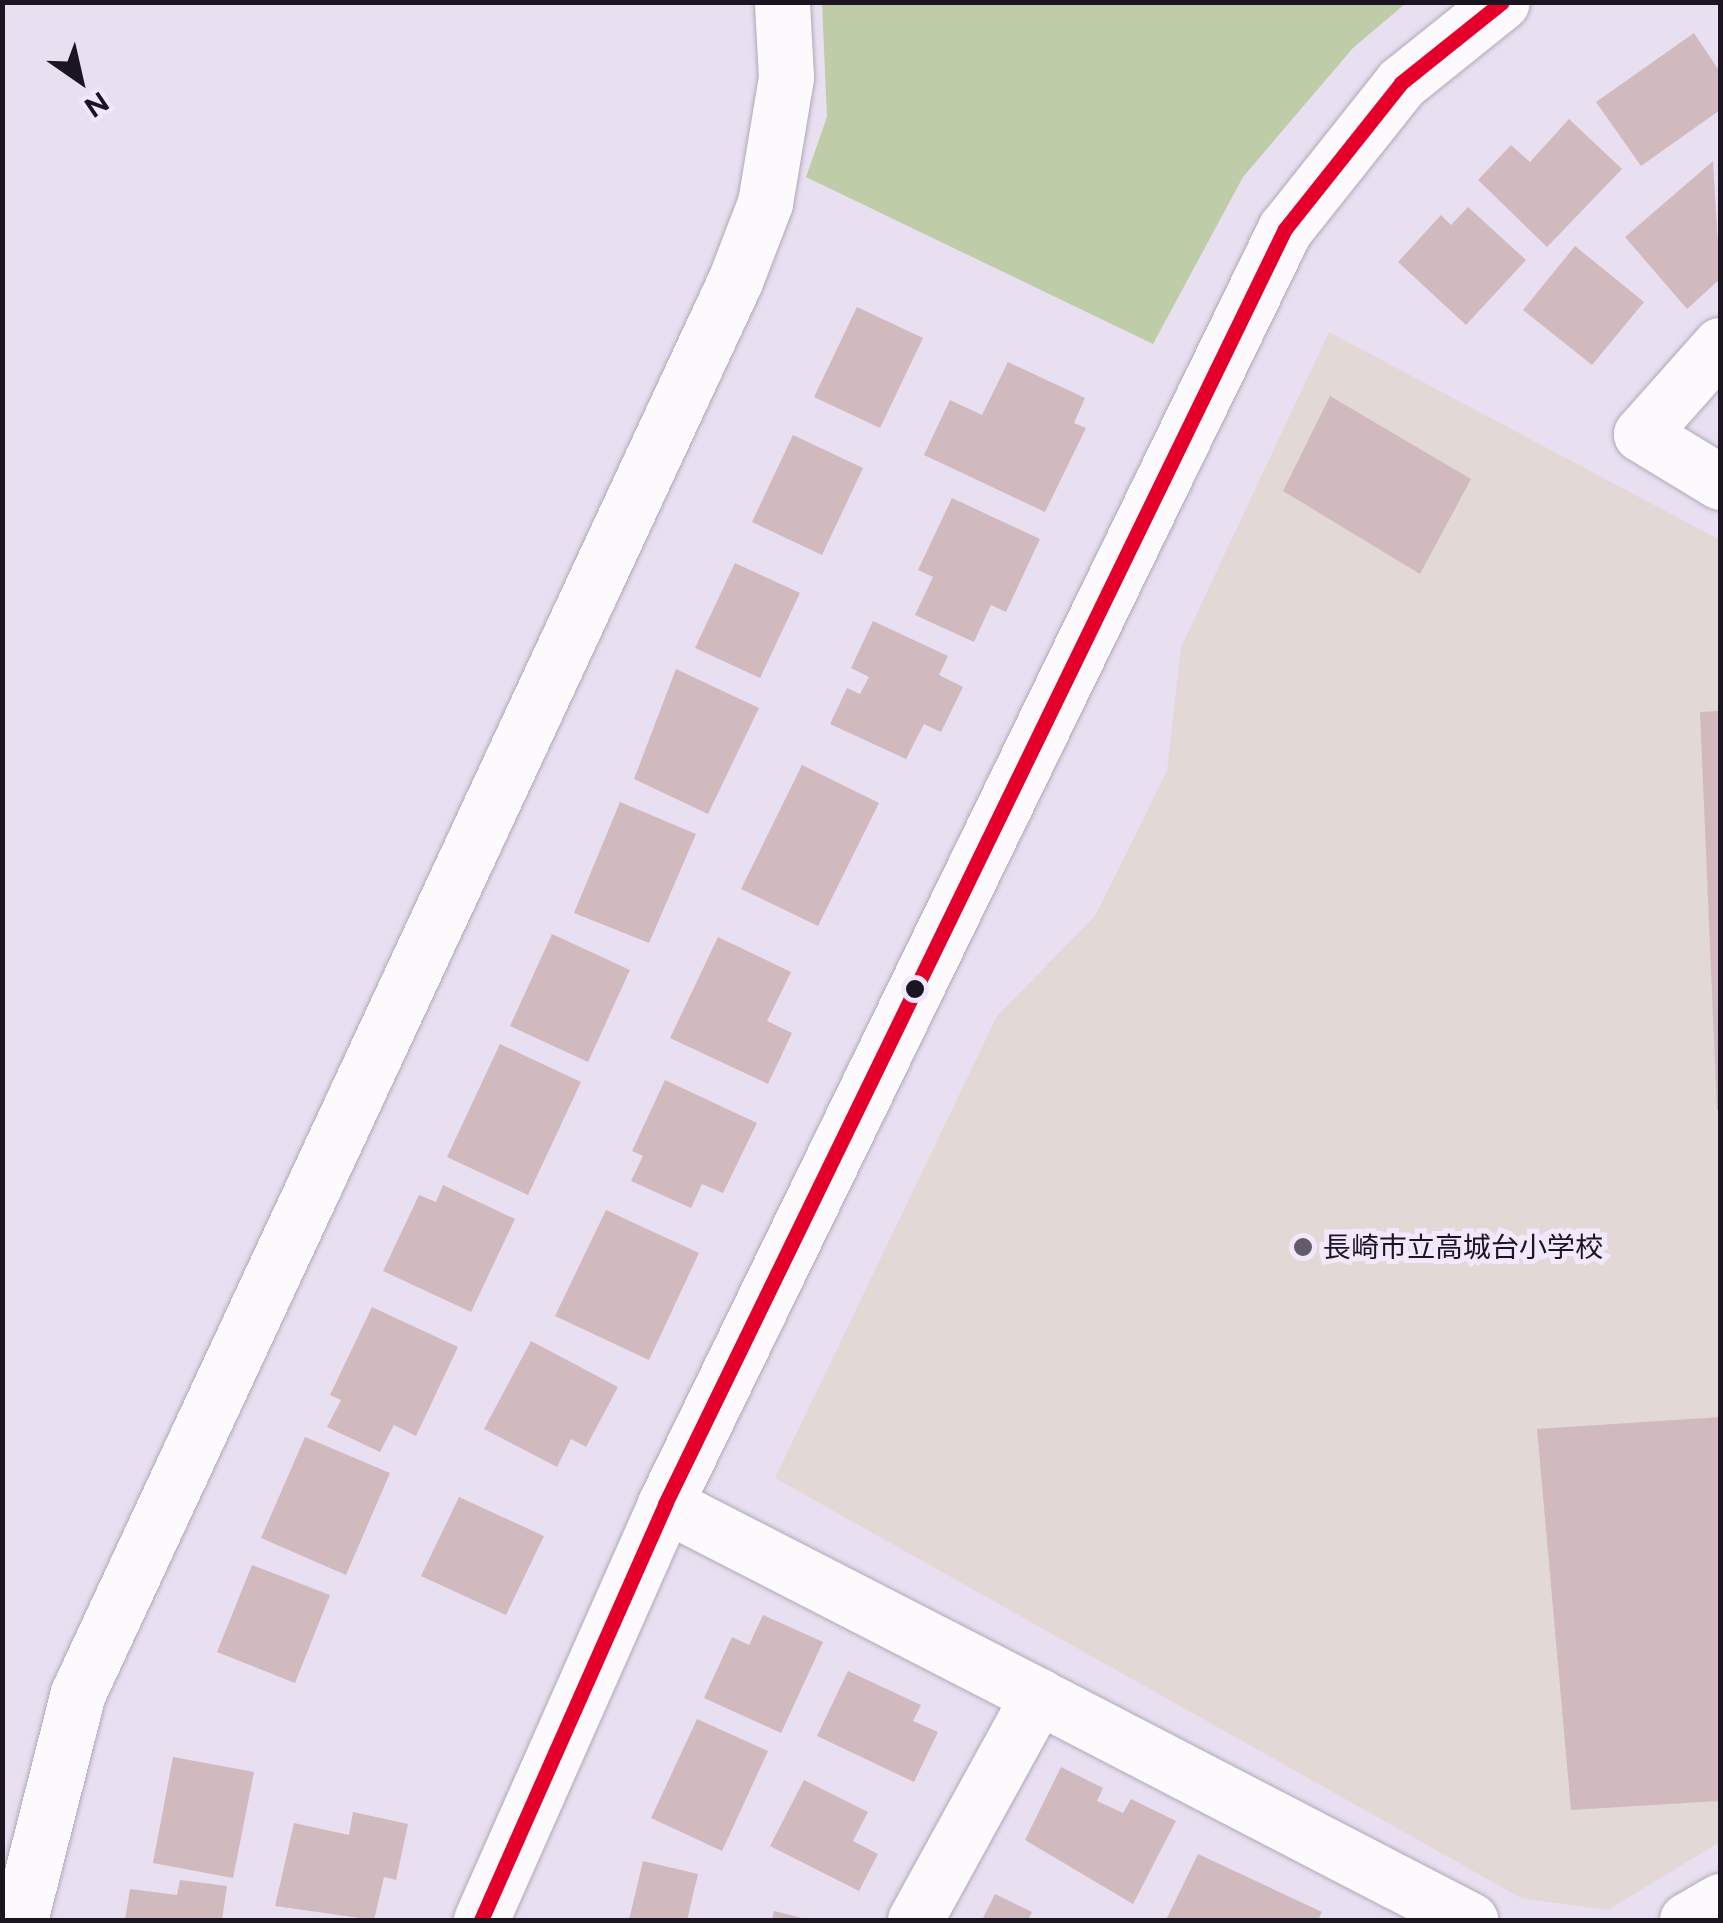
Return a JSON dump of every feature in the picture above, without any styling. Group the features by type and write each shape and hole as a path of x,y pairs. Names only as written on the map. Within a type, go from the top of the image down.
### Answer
{"street":[{"path":"20,1920 78,1693 736,281 765,203 786,77 782,2"},
{"path":"481,1920 665,1504 1286,229 1401,83 1502,2"},
{"path":"1720,345 1641,434 1720,482"},
{"path":"665,1504 1470,1920"},
{"path":"915,1920 1038,1696"},
{"path":"1688,1920 1720,1901"}],"shaded area":[{"name":"長崎市立高城台小学校","path":"1329,332 1720,540 1720,1842 1608,1910 1521,1898 775,1478 997,1016 1095,916 1167,771 1181,647"}],"green space":[{"path":"822,2 1406,3 1353,48 1243,177 1153,344 806,177 827,117"}],"building":[{"path":"1694,33 1720,72 1720,110 1641,166 1596,102"},
{"path":"1569,119 1622,169 1547,247 1478,180 1511,145 1530,162"},
{"path":"1713,161 1720,279 1687,309 1625,237"},
{"path":"1468,207 1526,260 1466,325 1398,262 1441,215 1451,225"},
{"path":"1575,246 1644,302 1592,365 1523,310"},
{"path":"857,307 923,338 880,428 814,397"},
{"path":"1008,362 1085,398 1074,423 1086,428 1045,512 924,455 950,400 982,415"},
{"path":"1330,396 1471,479 1420,574 1283,491"},
{"path":"793,435 863,468 822,555 752,522"},
{"path":"952,498 1040,539 1006,612 991,605 974,642 915,615 933,577 918,570"},
{"path":"735,563 800,593 760,678 695,648"},
{"path":"873,621 948,656 939,675 963,687 941,732 924,724 906,759 830,724 847,688 860,694 869,677 851,668"},
{"path":"676,669 759,708 708,814 634,779"},
{"path":"1720,711 1720,1110 1717,1110 1700,712"},
{"path":"802,765 879,803 818,926 741,889"},
{"path":"620,802 696,834 649,943 574,913"},
{"path":"552,934 630,970 588,1062 510,1026"},
{"path":"718,937 791,972 767,1021 792,1033 768,1084 670,1038"},
{"path":"500,1044 581,1082 528,1195 447,1157"},
{"path":"665,1080 757,1123 723,1193 702,1184 691,1208 631,1181 643,1156 632,1151"},
{"path":"443,1185 515,1219 471,1312 383,1271 419,1195 436,1202"},
{"path":"606,1210 699,1253 649,1360 555,1316"},
{"path":"372,1307 458,1347 416,1436 394,1425 380,1452 327,1427 341,1400 330,1395"},
{"path":"531,1341 618,1387 586,1447 571,1439 557,1467 484,1429"},
{"path":"1720,1417 1720,1801 1571,1810 1537,1429"},
{"path":"305,1437 390,1473 346,1575 261,1538"},
{"path":"459,1497 544,1536 506,1615 421,1576"},
{"path":"252,1565 330,1595 295,1683 217,1652"},
{"path":"763,1615 823,1642 781,1733 704,1698 732,1637 749,1645"},
{"path":"848,1671 921,1705 913,1721 938,1732 914,1782 817,1736"},
{"path":"697,1719 768,1751 722,1851 651,1818"},
{"path":"173,1757 254,1772 233,1878 153,1863"},
{"path":"1061,1767 1103,1788 1097,1801 1123,1813 1131,1799 1176,1821 1133,1904 1025,1840"},
{"path":"804,1780 868,1812 853,1841 878,1854 859,1891 770,1846"},
{"path":"353,1812 408,1824 396,1880 384,1877 374,1920 275,1906 294,1823 349,1835"},
{"path":"1198,1854 1322,1912 1318,1920 1166,1920"},
{"path":"643,1861 698,1874 687,1920 629,1920"},
{"path":"180,1880 227,1886 222,1920 125,1920 130,1889 177,1895"},
{"path":"995,1894 1032,1912 1028,1920 982,1920"},
{"path":"774,1911 806,1919 806,1920 772,1920"}],"transit line":[{"path":"481,1920 665,1504 1285,229 1401,83 1502,2"}],"place":[{"name":"長崎市立高城台小学校","path":"1303,1247"}]}
